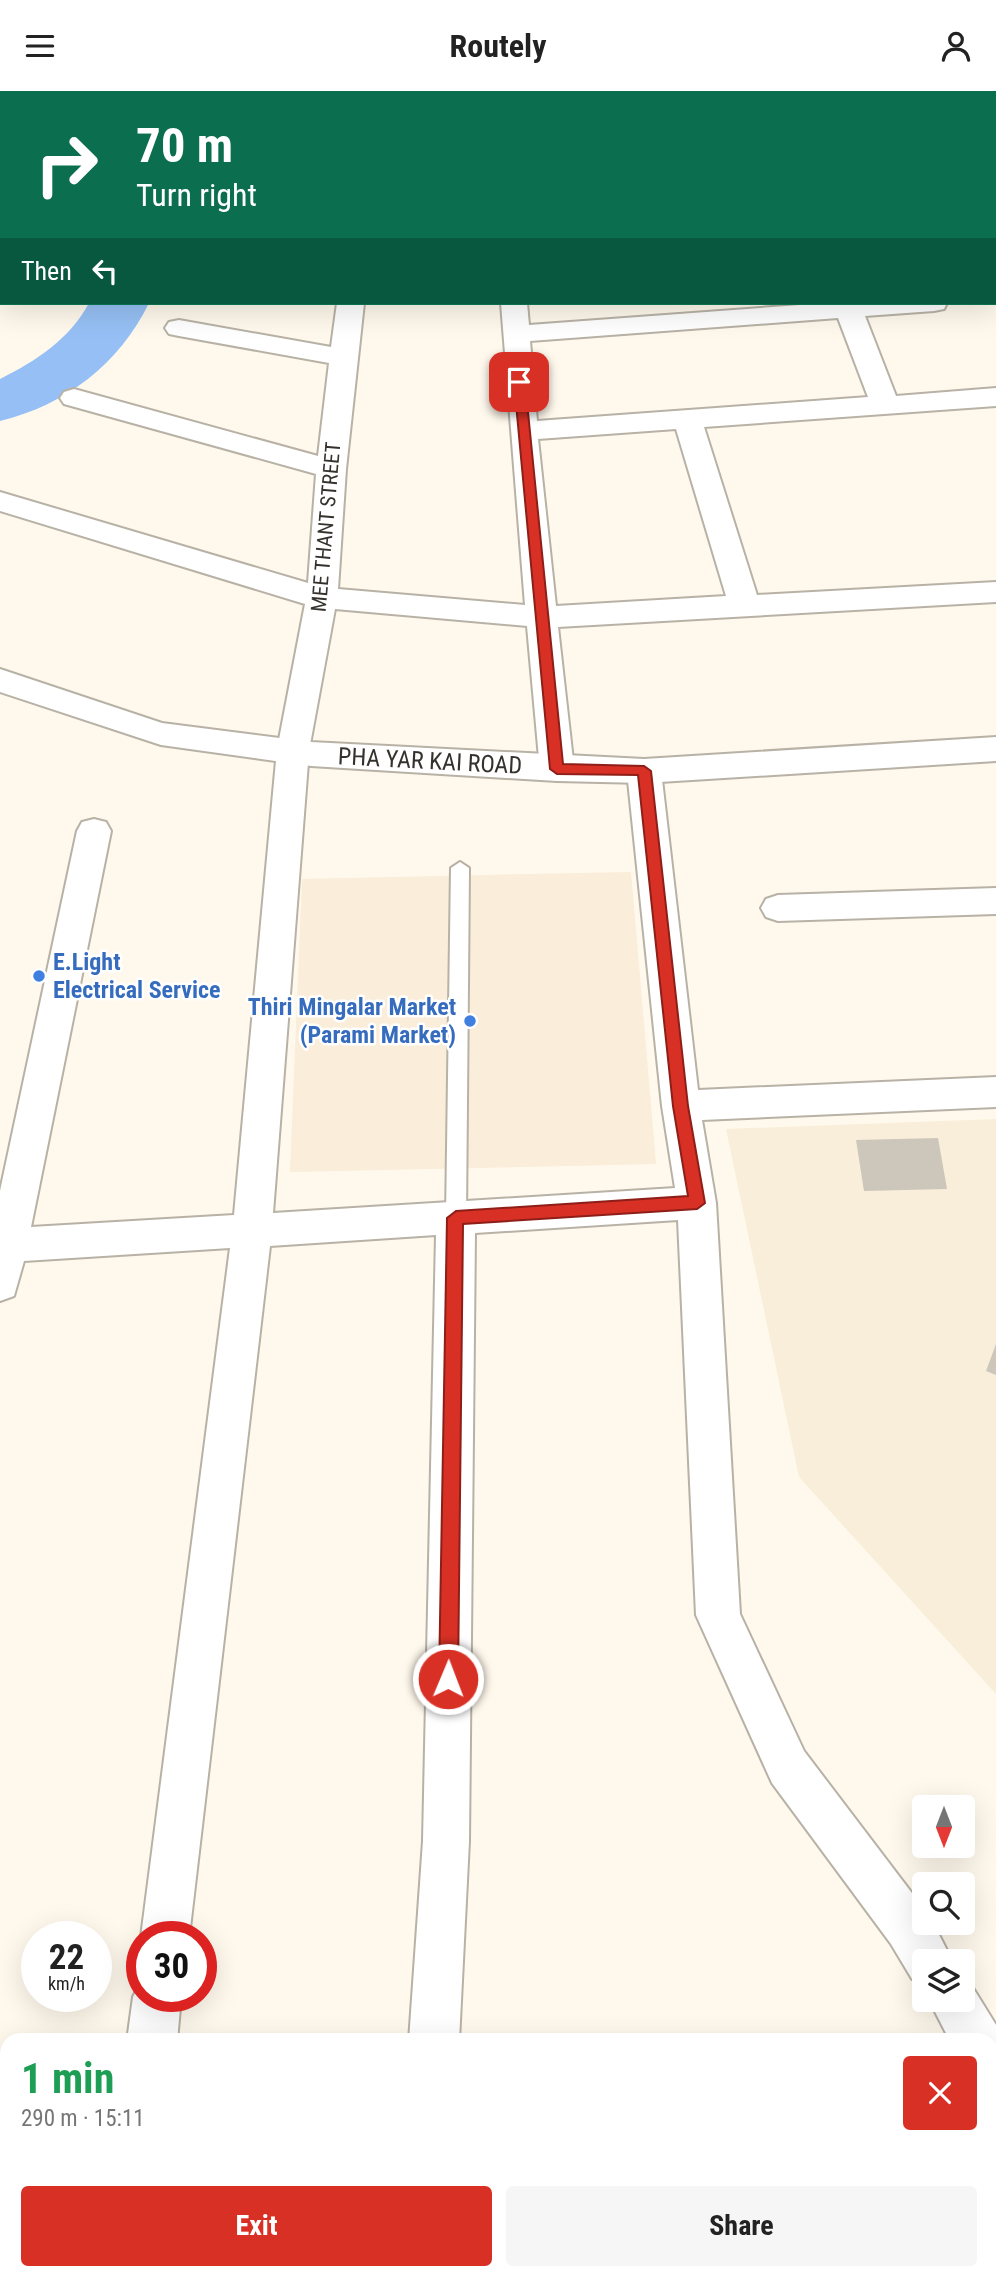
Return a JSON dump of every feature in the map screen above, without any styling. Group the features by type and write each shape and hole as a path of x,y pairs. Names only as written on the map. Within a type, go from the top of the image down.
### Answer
{"street":[{"name":"MEE THANT STREET","path":"167,1921 252,1230 293,750 323,598 331,469 350,305"},
{"path":"514,305 523,431 557,769"},
{"path":"516,334 877,305"},
{"path":"848,306 885,405"},
{"path":"178,328 343,358"},
{"path":"523,431 996,397"},
{"path":"74,398 331,469"},
{"path":"687,419 744,604"},
{"path":"0,501 323,598 542,617 996,592"},
{"name":"PHA YAR KAI ROAD","path":"0,680 45,698 161,734 293,750 557,769 644,771 996,749"},
{"path":"644,771 681,1106 697,1203 718,1615 788,1767 908,1927 921,1949"},
{"path":"0,1285 3,1246 94,831"},
{"path":"778,908 996,901"},
{"path":"681,1106 996,1092"},
{"path":"3,1246 697,1203"},
{"path":"434,2033 446,1841 456,1218"},
{"path":"153,2033 155,2012"},
{"path":"960,2012 973,2033"}],"lane":[{"path":"456,1218 460,868"}],"shaded area":[{"name":"Thiri Mingalar Market (Parami Market)","path":"631,872 656,1164 290,1172 302,879"},
{"path":"996,1119 996,1694 799,1477 726,1129"}],"building":[{"path":"938,1138 947,1189 864,1191 856,1140"},
{"path":"996,1344 996,1375 986,1371"}],"waterway":[{"path":"0,402 36,385 70,364 99,336 118,305"}],"place":[{"name":"E.Light Electrical Service","path":"39,976"},
{"name":"Thiri Mingalar Market (Parami Market)","path":"470,1021"}],"route":[{"path":"448,1679 456,1218 697,1203 681,1106 644,771 557,769 519,382"}]}
